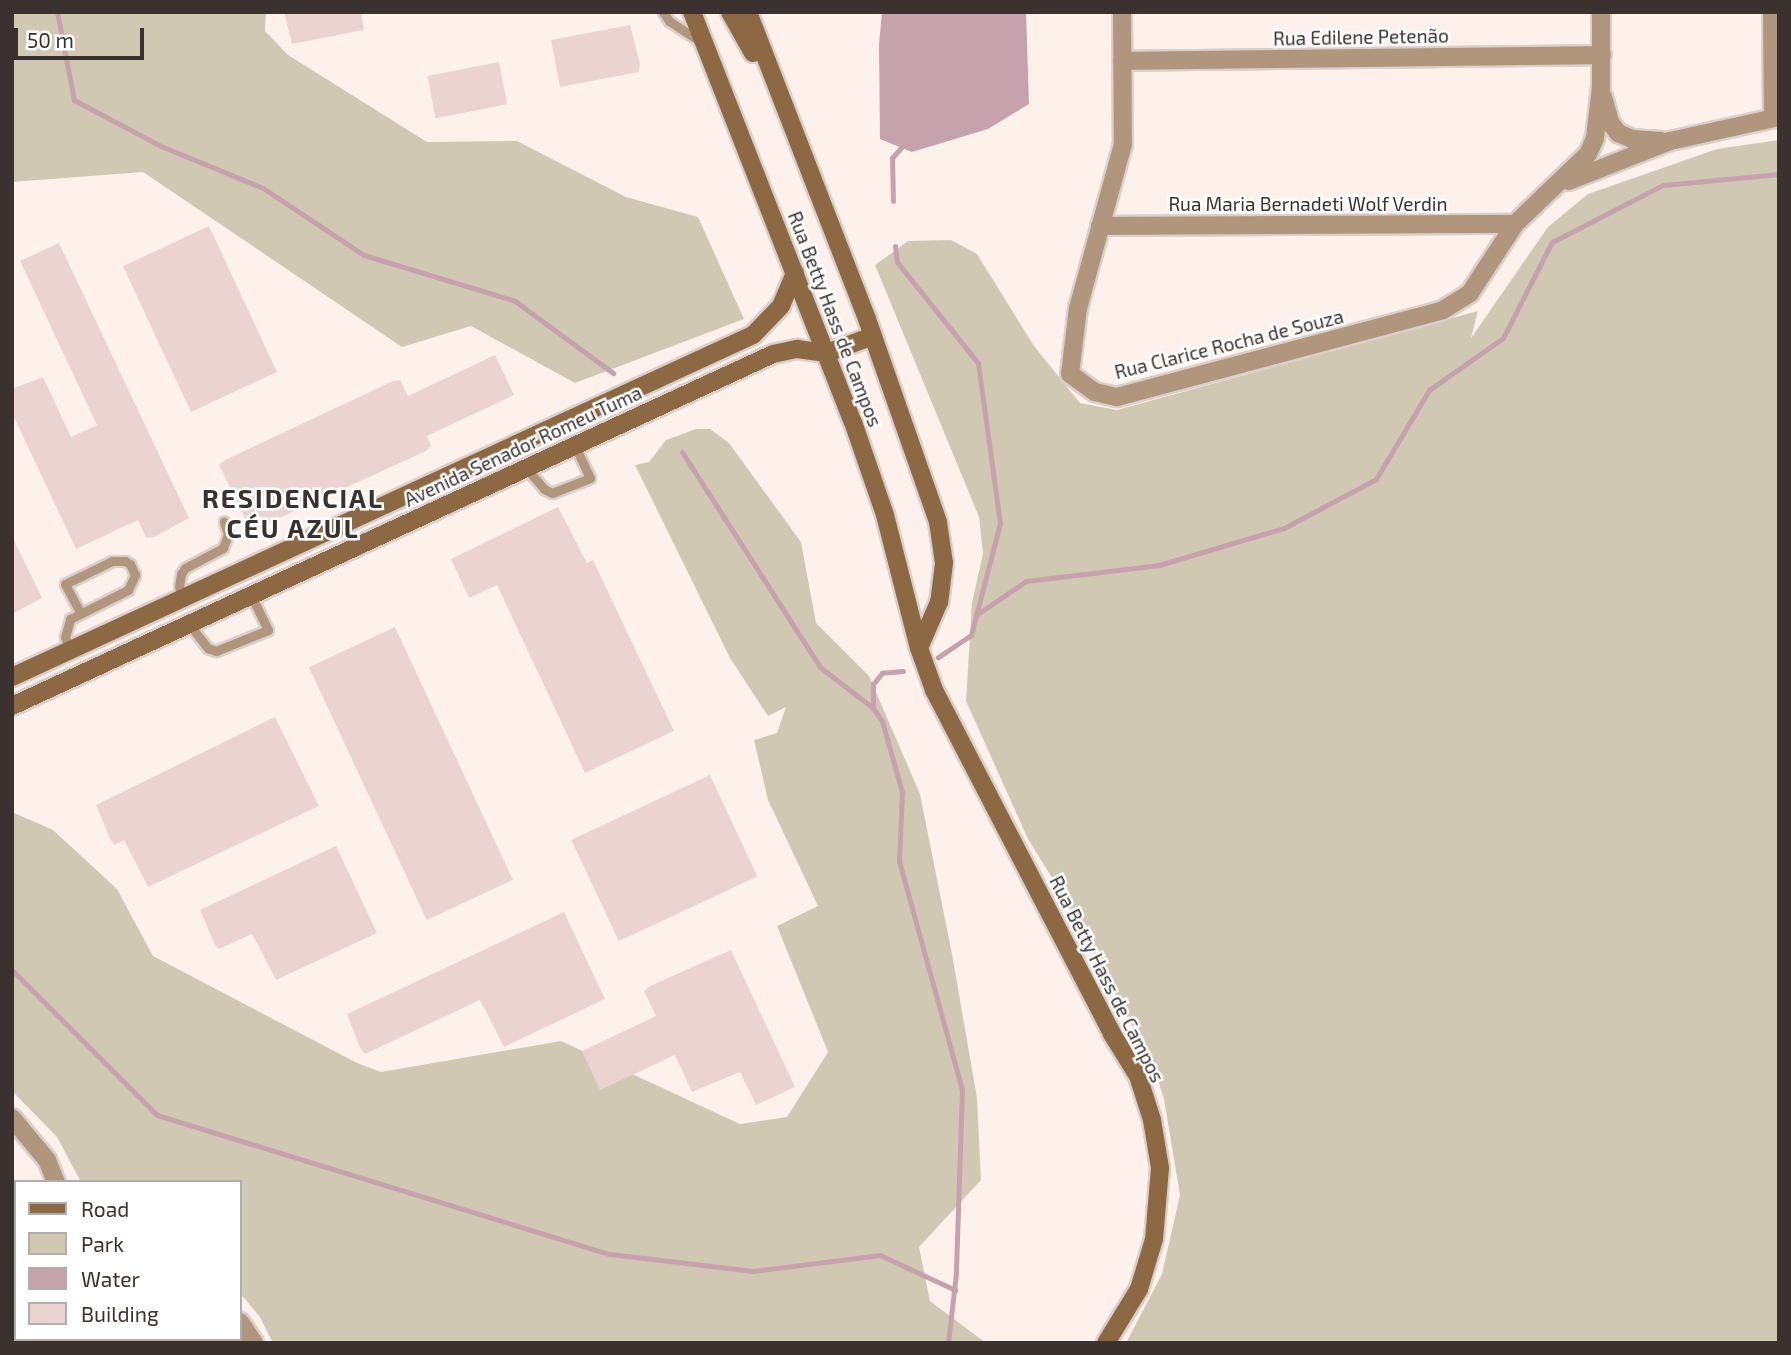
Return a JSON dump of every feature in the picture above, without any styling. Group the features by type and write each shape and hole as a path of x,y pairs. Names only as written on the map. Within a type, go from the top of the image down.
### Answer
{"street":[{"path":"730,12 788,118"},
{"name":"Rua Betty Hass de Campos","path":"748,12 873,336 938,522 944,563 939,602 919,648"},
{"name":"Rua Clarice Rocha de Souza","path":"1122,12 1123,144 1078,308 1070,374 1095,392 1118,397 1443,310 1470,293 1515,224 1588,154 1595,138 1601,87"},
{"path":"1601,12 1601,87"},
{"path":"1772,12 1776,117"},
{"name":"Rua Betty Hass de Campos","path":"695,13 704,44 827,353 885,515 919,648 934,690 1112,1034 1138,1076 1152,1120 1160,1168 1154,1239 1139,1289 1107,1343"},
{"name":"Rua Edilene Petenão","path":"1122,61 1602,55"},
{"name":"Rua Clarice Rocha de Souza","path":"1601,87 1610,121 1618,133 1632,139 1670,141"},
{"name":"Rua Clarice Rocha de Souza","path":"1547,193 1580,176 1670,141 1776,117"},
{"name":"Rua Maria Bernadeti Wolf Verdin","path":"1100,226 1515,224"},
{"name":"Avenida Senador Romeu Tuma","path":"12,677 184,600 753,335 781,306 795,273"},
{"path":"827,353 873,336"},
{"name":"Avenida Senador Romeu Tuma","path":"12,706 773,354 797,349 827,353"},
{"path":"12,1118 47,1160 55,1180"},
{"path":"242,1325 254,1343"}],"lane":[{"path":"663,12 686,34 704,44"},
{"path":"526,468 544,489 552,494 590,478 575,446"},
{"path":"184,600 179,587 184,568 223,548 228,534 224,522"},
{"path":"70,650 65,630 70,619 128,590 135,580 134,569 118,559 65,584 80,612"},
{"path":"189,624 208,648 216,651 268,630 251,595"}],"green space":[{"path":"12,12 266,12 265,31 288,55 427,142 517,141 626,197 698,217 744,319 575,383 471,326 402,347 143,172 12,182"},
{"path":"1779,140 1779,1343 1126,1343 1162,1274 1180,1195 1164,1099 1153,1065 1062,894 1028,839 966,701 972,603 983,553 979,517 875,265 908,241 951,240 977,254 1034,346 1080,403 1117,410 1478,311 1471,338 1548,227 1588,194 1717,149"},
{"path":"696,429 710,429 729,443 801,542 816,623 869,676 920,794 977,1098 981,1180 919,1247 930,1301 986,1343 273,1343 260,1317 242,1295 242,1180 80,1180 57,1137 12,1091 12,812 53,830 117,889 153,956 357,1063 381,1072 561,1041 740,1124 787,1117 828,1052 777,926 818,906 768,800 754,740 777,733 786,707 768,716 730,658 635,465 649,462 666,440"}],"water":[{"path":"882,12 1026,12 1029,104 988,129 912,152 880,139 879,44"}],"building":[{"path":"284,12 361,12 364,30 292,44"},
{"path":"630,25 640,64 639,72 560,87 551,40"},
{"path":"499,62 507,104 436,118 427,76"},
{"path":"209,226 277,372 191,412 123,266"},
{"path":"59,243 189,518 154,537 146,538 138,520 76,549 12,413 12,389 43,377 71,437 97,425 20,261"},
{"path":"495,355 514,395 427,436 431,446 426,451 251,531 219,465 225,460 393,381 400,380 408,396"},
{"path":"558,507 587,563 593,560 674,731 585,773 497,585 469,598 451,559"},
{"path":"12,536 42,598 12,614"},
{"path":"395,627 513,880 427,920 309,667"},
{"path":"275,717 319,806 148,887 124,840 115,845 110,839 96,805"},
{"path":"710,775 757,877 619,941 571,840"},
{"path":"336,846 377,933 276,980 252,934 219,949 200,910"},
{"path":"564,912 605,999 504,1047 480,1000 365,1054 360,1048 347,1014"},
{"path":"731,950 795,1087 756,1105 740,1072 692,1092 675,1055 600,1090 582,1051 656,1016 644,991 650,986"}],"waterway":[{"path":"57,12 74,100 161,146 263,188 364,255 515,301 613,373"},
{"path":"893,201 892,158 904,144"},
{"path":"976,615 1026,581 1159,565 1284,528 1376,479 1429,390 1503,338 1552,242 1663,185 1779,174"},
{"path":"895,246 897,262 978,363 1000,523 971,635 938,657"},
{"path":"682,452 820,667 873,708"},
{"path":"903,671 882,673 873,684 873,708 882,721 902,792 899,861 962,1089 956,1273 948,1343"},
{"path":"12,970 157,1115 610,1254 753,1271 880,1255 955,1290"}],"district":[{"name":"RESIDENCIAL CÉU AZUL","path":"293,513"}]}
